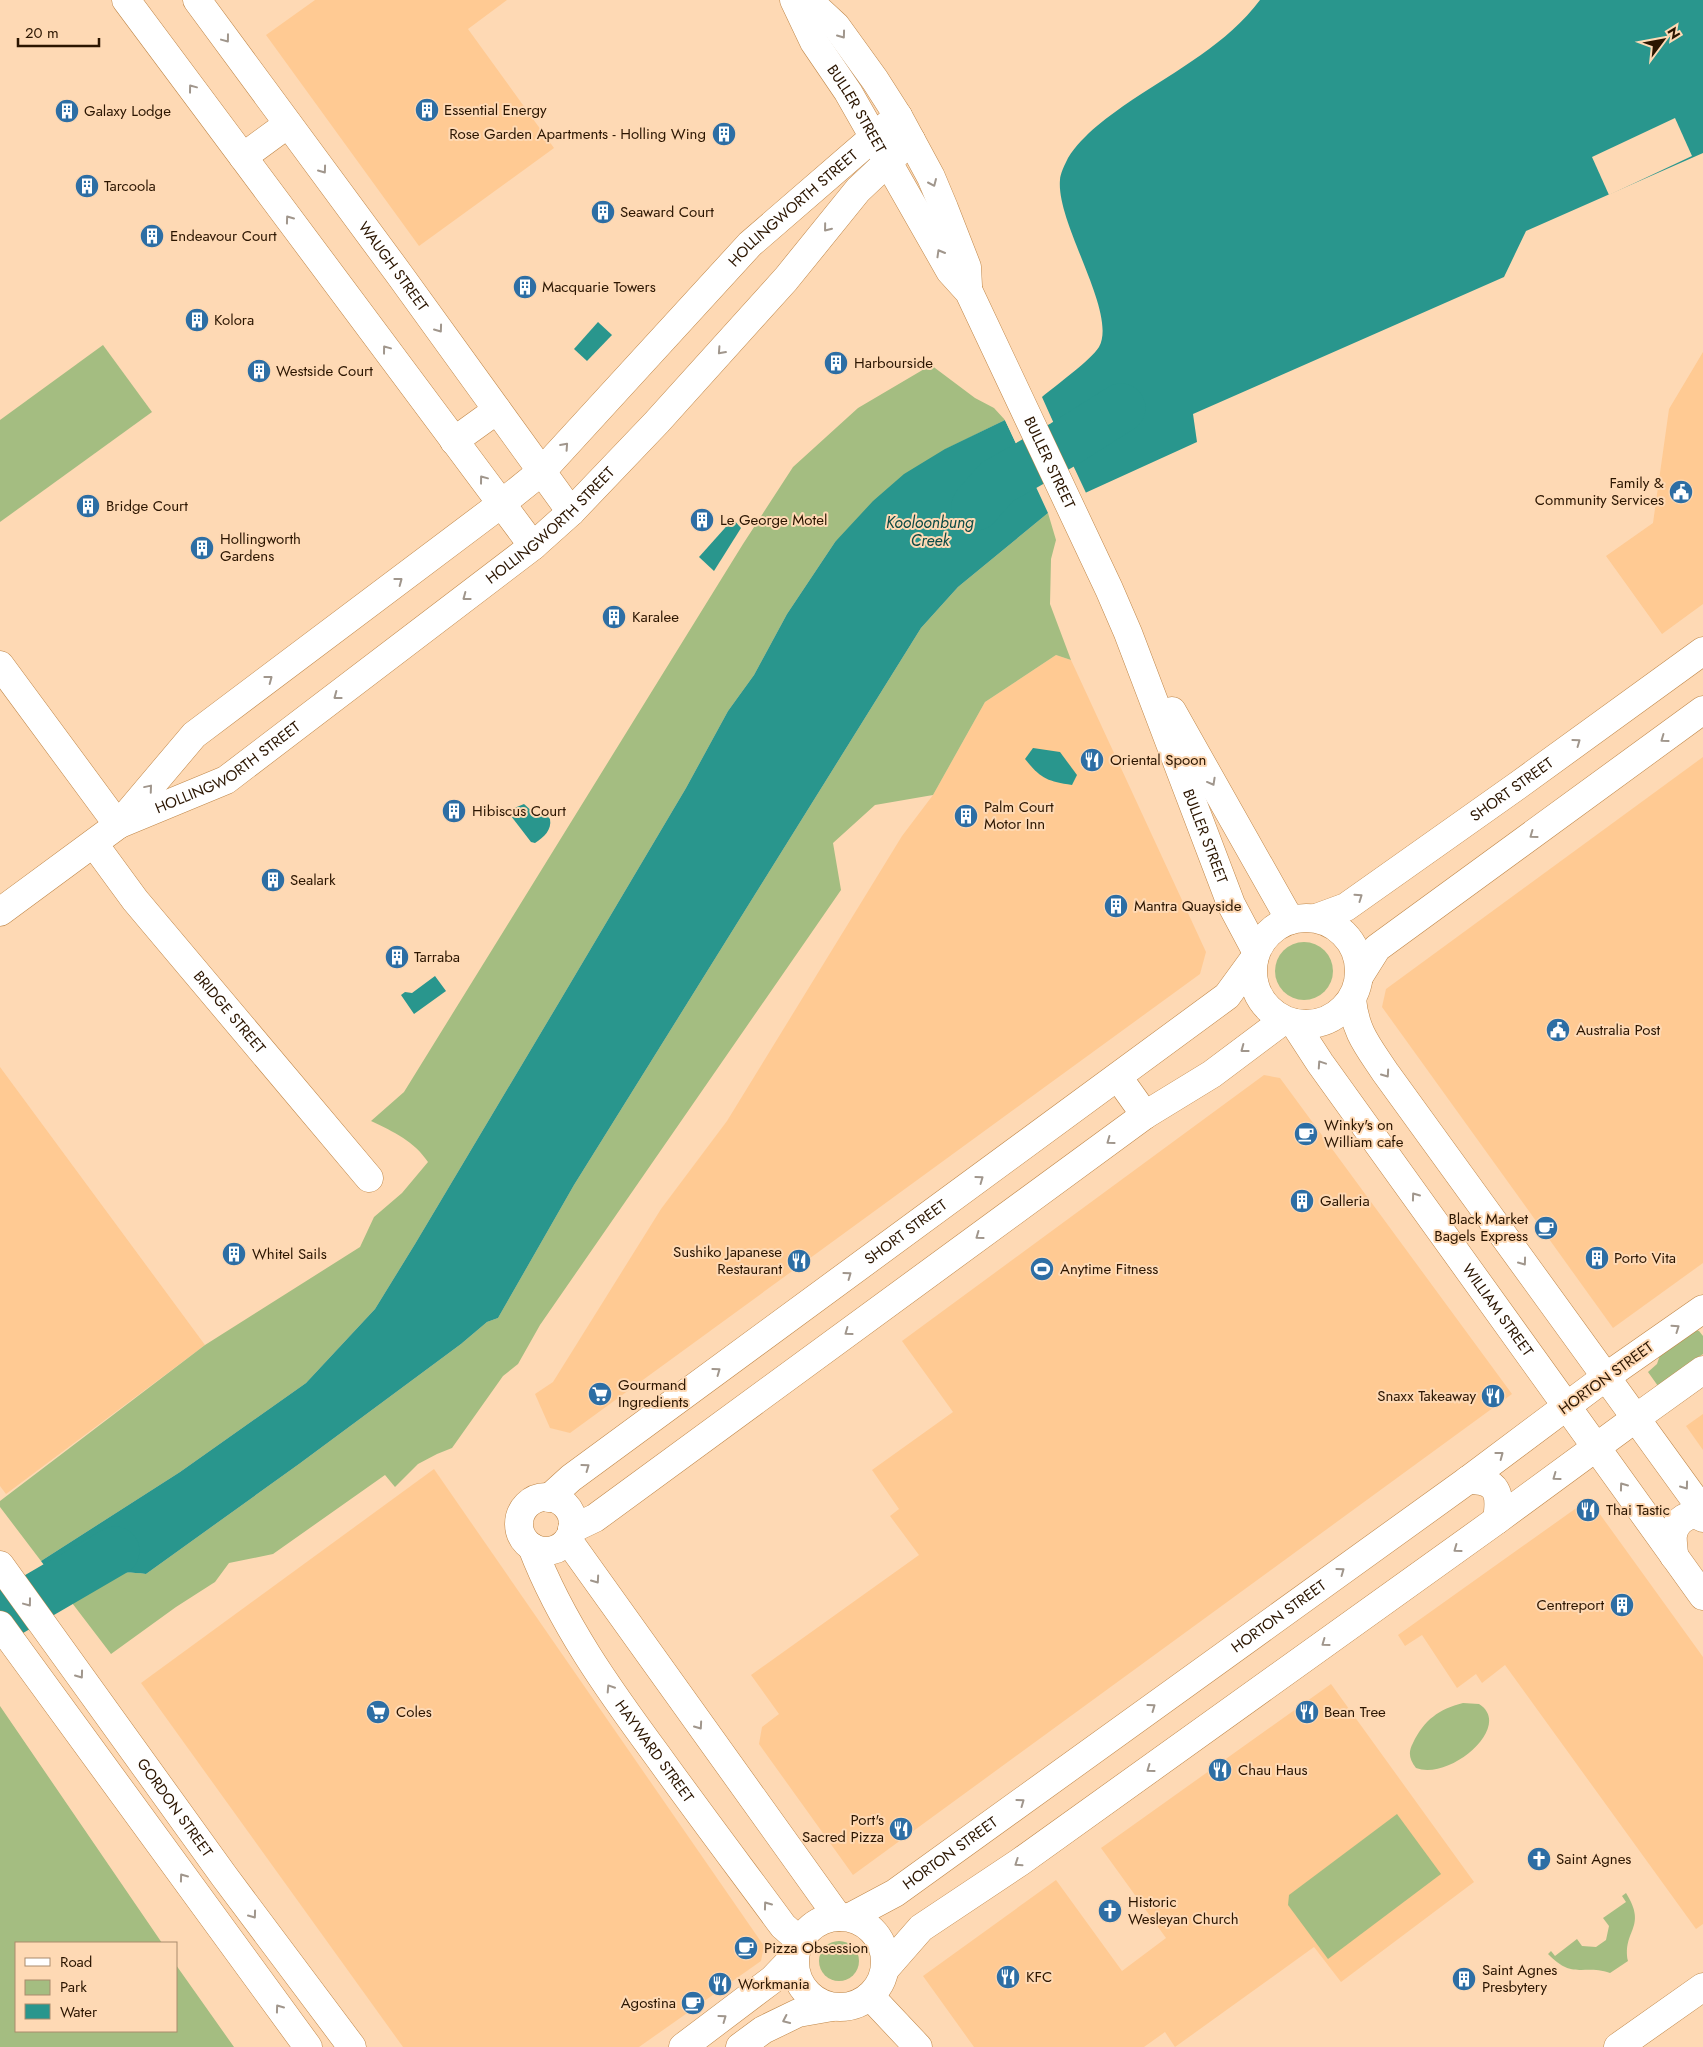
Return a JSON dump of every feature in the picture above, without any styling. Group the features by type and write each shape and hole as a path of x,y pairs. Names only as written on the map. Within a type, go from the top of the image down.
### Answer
{"street":[{"path":"126,0 533,546"},
{"name":"WAUGH STREET","path":"197,0 571,512"},
{"name":"BULLER STREET","path":"794,0 814,42 848,92 950,271 969,292 1128,633 1231,904 1255,955"},
{"name":"BULLER STREET","path":"808,0 836,26 898,116 931,178 964,259 967,267 969,292"},
{"name":"HOLLINGWORTH STREET","path":"0,912 118,825 194,735 501,504 542,471 750,244 898,116"},
{"path":"243,157 288,124"},
{"name":"HOLLINGWORTH STREET","path":"118,825 226,780 533,546 571,512 663,415 786,279 858,190 911,140"},
{"path":"454,441 497,410"},
{"name":"BULLER STREET","path":"1128,633 1303,919"},
{"name":"SHORT STREET","path":"1303,919 1346,907 1703,651"},
{"path":"0,665 118,825"},
{"path":"1703,710 1377,948 1356,987 1336,1015 1316,1024 1289,1022 1266,1006 1257,991 1253,975 1255,955 1264,938 1276,927 1303,919 1334,925 1348,938 1357,956 1356,987 1353,1017 1358,1032 1385,1072 1703,1510"},
{"name":"BRIDGE STREET","path":"94,844 135,900 369,1178"},
{"name":"SHORT STREET","path":"549,1498 571,1478 1227,996 1255,955"},
{"path":"844,1917 570,1534 570,1512 564,1505 549,1498 539,1498 531,1502 520,1517 521,1534 532,1547 540,1551 557,1549 570,1534 1145,1115 1212,1074 1289,1022"},
{"name":"WILLIAM STREET","path":"1289,1022 1703,1596"},
{"path":"1118,1077 1145,1115"},
{"name":"HORTON STREET","path":"844,1917 895,1893 1468,1480 1607,1376 1703,1309"},
{"path":"797,1948 797,1978 806,1992 818,2002 841,2008 857,2004 870,1996 880,1984 886,1968 921,1928 1020,1862 1703,1370"},
{"path":"1468,1480 1482,1480 1495,1487 1499,1497 1497,1520"},
{"path":"1674,1556 1673,1535 1677,1523 1688,1516 1698,1515 1703,1518"},
{"name":"HAYWARD STREET","path":"532,1547 543,1577 572,1630 625,1712 783,1926 797,1948"},
{"name":"GORDON STREET","path":"2,1568 224,1876 352,2047"},
{"path":"0,1625 308,2047"},
{"path":"683,2047 773,1979 797,1948 809,1928 823,1920 844,1917 862,1923 875,1933 882,1947 886,1968"},
{"path":"1618,2047 1703,1987"},
{"path":"870,1996 918,2047"},
{"path":"740,2047 763,2030 798,2014 832,2007"}],"shaded area":[{"name":"Essential Energy","path":"315,0 507,0 468,29 554,148 419,246 266,35"},
{"name":"Family & Community Services","path":"1703,352 1703,604 1662,634 1606,556 1653,523 1669,409"},
{"path":"1056,655 1071,660 1206,952 1200,974 570,1433 550,1428 535,1394 553,1382 661,1209 727,1121 902,836 933,795 985,702"},
{"path":"1703,757 1703,1263 1613,1328 1382,1007 1386,989"},
{"path":"0,1067 205,1345 6,1494 0,1486"},
{"path":"1264,1075 1280,1078 1512,1394 853,1875 759,1744 762,1727 779,1714 751,1675 919,1555 890,1516 899,1509 872,1470 953,1412 902,1341"},
{"path":"1703,1414 1703,1450 1686,1426"},
{"path":"434,1469 764,1946 761,1961 639,2047 403,2047 141,1683"},
{"path":"1589,1499 1703,1657 1703,1924 1696,1929 1505,1665 1482,1683 1476,1674 1457,1688 1422,1635 1405,1646 1398,1635"},
{"path":"1331,1684 1474,1882 1341,1982 1314,1947 1175,2047 1165,2032 1144,2047 974,2047 923,1976 1056,1880 1122,1971 1166,1938 1101,1848"}],"green space":[{"path":"103,345 152,412 0,522 0,420"},
{"path":"931,365 975,398 994,408 1005,420 946,449 835,542 787,614 754,675 728,711 686,788 375,1309 306,1383 180,1472 41,1561 0,1507 0,1501 205,1345 360,1247 374,1217 402,1193 428,1162 410,1143 371,1121 404,1092 743,544 793,467 858,408"},
{"path":"1048,513 1056,540 1051,559 1050,604 1071,660 1056,655 985,702 933,795 875,805 833,843 841,890 540,1325 518,1364 503,1376 452,1448 418,1464 395,1487 385,1475 273,1554 229,1563 215,1582 176,1607 111,1654 69,1599 104,1576 122,1573 146,1574 299,1464 461,1344 487,1322 498,1318 574,1185 921,628 958,587"},
{"path":"1298,942 1310,942 1325,950 1333,965 1333,977 1325,992 1310,1000 1298,1000 1283,992 1275,977 1275,965 1283,950"},
{"path":"1695,1330 1699,1331 1703,1336 1703,1354 1658,1386 1648,1372 1657,1364 1660,1355"},
{"path":"1463,1703 1479,1704 1488,1714 1489,1725 1483,1737 1473,1749 1445,1767 1430,1770 1416,1768 1411,1759 1410,1749 1422,1728 1440,1712"},
{"path":"0,1706 161,1942 15,1942 15,2032 178,2032 178,1968 234,2047 0,2047"},
{"path":"1397,1814 1441,1874 1328,1959 1288,1905 1289,1895"},
{"path":"1626,1893 1635,1914 1635,1922 1628,1942 1628,1961 1610,1973 1564,1967 1548,1954 1551,1951 1555,1956 1577,1939 1582,1946 1596,1947 1606,1940 1609,1926 1603,1918 1626,1902 1622,1896"},
{"path":"839,1941 853,1947 859,1961 853,1975 839,1981 825,1975 819,1961 825,1947"}],"water":[{"path":"1260,0 1703,0 1703,153 1526,231 1504,277 1193,414 1197,442 1085,493 1042,397 1081,366 1095,352 1099,347 1103,332 1094,291 1067,220 1061,198 1060,180 1062,172 1074,149 1097,126 1114,112 1184,67 1217,43 1247,16"},
{"path":"598,322 612,335 587,361 574,349"},
{"name":"Kooloonbung Creek","path":"1005,420 1048,513 958,587 921,628 574,1185 498,1318 487,1322 461,1344 299,1464 146,1574 122,1573 104,1576 69,1599 41,1561 180,1472 306,1383 375,1309 686,788 728,711 754,675 787,614 835,542 873,501 904,474 945,449"},
{"path":"733,519 741,528 714,571 699,557"},
{"path":"1033,748 1060,752 1077,775 1072,785 1056,782 1040,775 1025,759"},
{"path":"524,804 535,814 550,819 550,827 547,833 535,843 531,842 511,816 512,809"},
{"path":"435,976 446,991 414,1014 401,995 405,992 412,993"}],"pier":[{"path":"1675,118 1692,156 1609,195 1592,157"},
{"path":"1040,395 1087,495 1083,494 1039,398"},
{"path":"1004,418 1006,418 1051,512 1050,515"}],"waterway":[{"path":"976,506 997,482 1064,444 1121,408"},
{"path":"0,1618 115,1551"}],"place":[{"name":"Essential Energy","path":"427,110"},
{"name":"Galaxy Lodge","path":"67,111"},
{"name":"Rose Garden Apartments - Holling Wing","path":"724,134"},
{"name":"Tarcoola","path":"87,186"},
{"name":"Seaward Court","path":"603,212"},
{"name":"Endeavour Court","path":"152,236"},
{"name":"Macquarie Towers","path":"525,287"},
{"name":"Kolora","path":"197,320"},
{"name":"Harbourside","path":"836,363"},
{"name":"Westside Court","path":"259,371"},
{"name":"Family & Community Services","path":"1681,492"},
{"name":"Bridge Court","path":"88,506"},
{"name":"Le George Motel","path":"702,520"},
{"name":"Hollingworth Gardens","path":"202,548"},
{"name":"Karalee","path":"614,617"},
{"name":"Oriental Spoon","path":"1092,760"},
{"name":"Hibiscus Court","path":"454,811"},
{"name":"Palm Court Motor Inn","path":"966,816"},
{"name":"Sealark","path":"273,880"},
{"name":"Mantra Quayside","path":"1116,906"},
{"name":"Tarraba","path":"397,957"},
{"name":"Australia Post","path":"1558,1030"},
{"name":"Winky's on William cafe","path":"1306,1134"},
{"name":"Galleria","path":"1302,1201"},
{"name":"Black Market Bagels Express","path":"1546,1228"},
{"name":"Whitel Sails","path":"234,1254"},
{"name":"Porto Vita","path":"1597,1258"},
{"name":"Sushiko Japanese Restaurant","path":"799,1261"},
{"name":"Anytime Fitness","path":"1042,1269"},
{"name":"Gourmand Ingredients","path":"600,1394"},
{"name":"Snaxx Takeaway","path":"1493,1396"},
{"name":"Thai Tastic","path":"1588,1510"},
{"name":"Centreport","path":"1622,1605"},
{"name":"Coles","path":"378,1712"},
{"name":"Bean Tree","path":"1307,1712"},
{"name":"Chau Haus","path":"1220,1770"},
{"name":"Port's Sacred Pizza","path":"901,1829"},
{"name":"Saint Agnes","path":"1539,1859"},
{"name":"Historic Wesleyan Church","path":"1110,1911"},
{"name":"Pizza Obsession","path":"746,1948"},
{"name":"KFC","path":"1008,1977"},
{"name":"Saint Agnes Presbytery","path":"1464,1979"},
{"name":"Workmania","path":"720,1984"},
{"name":"Agostina","path":"693,2003"}]}
